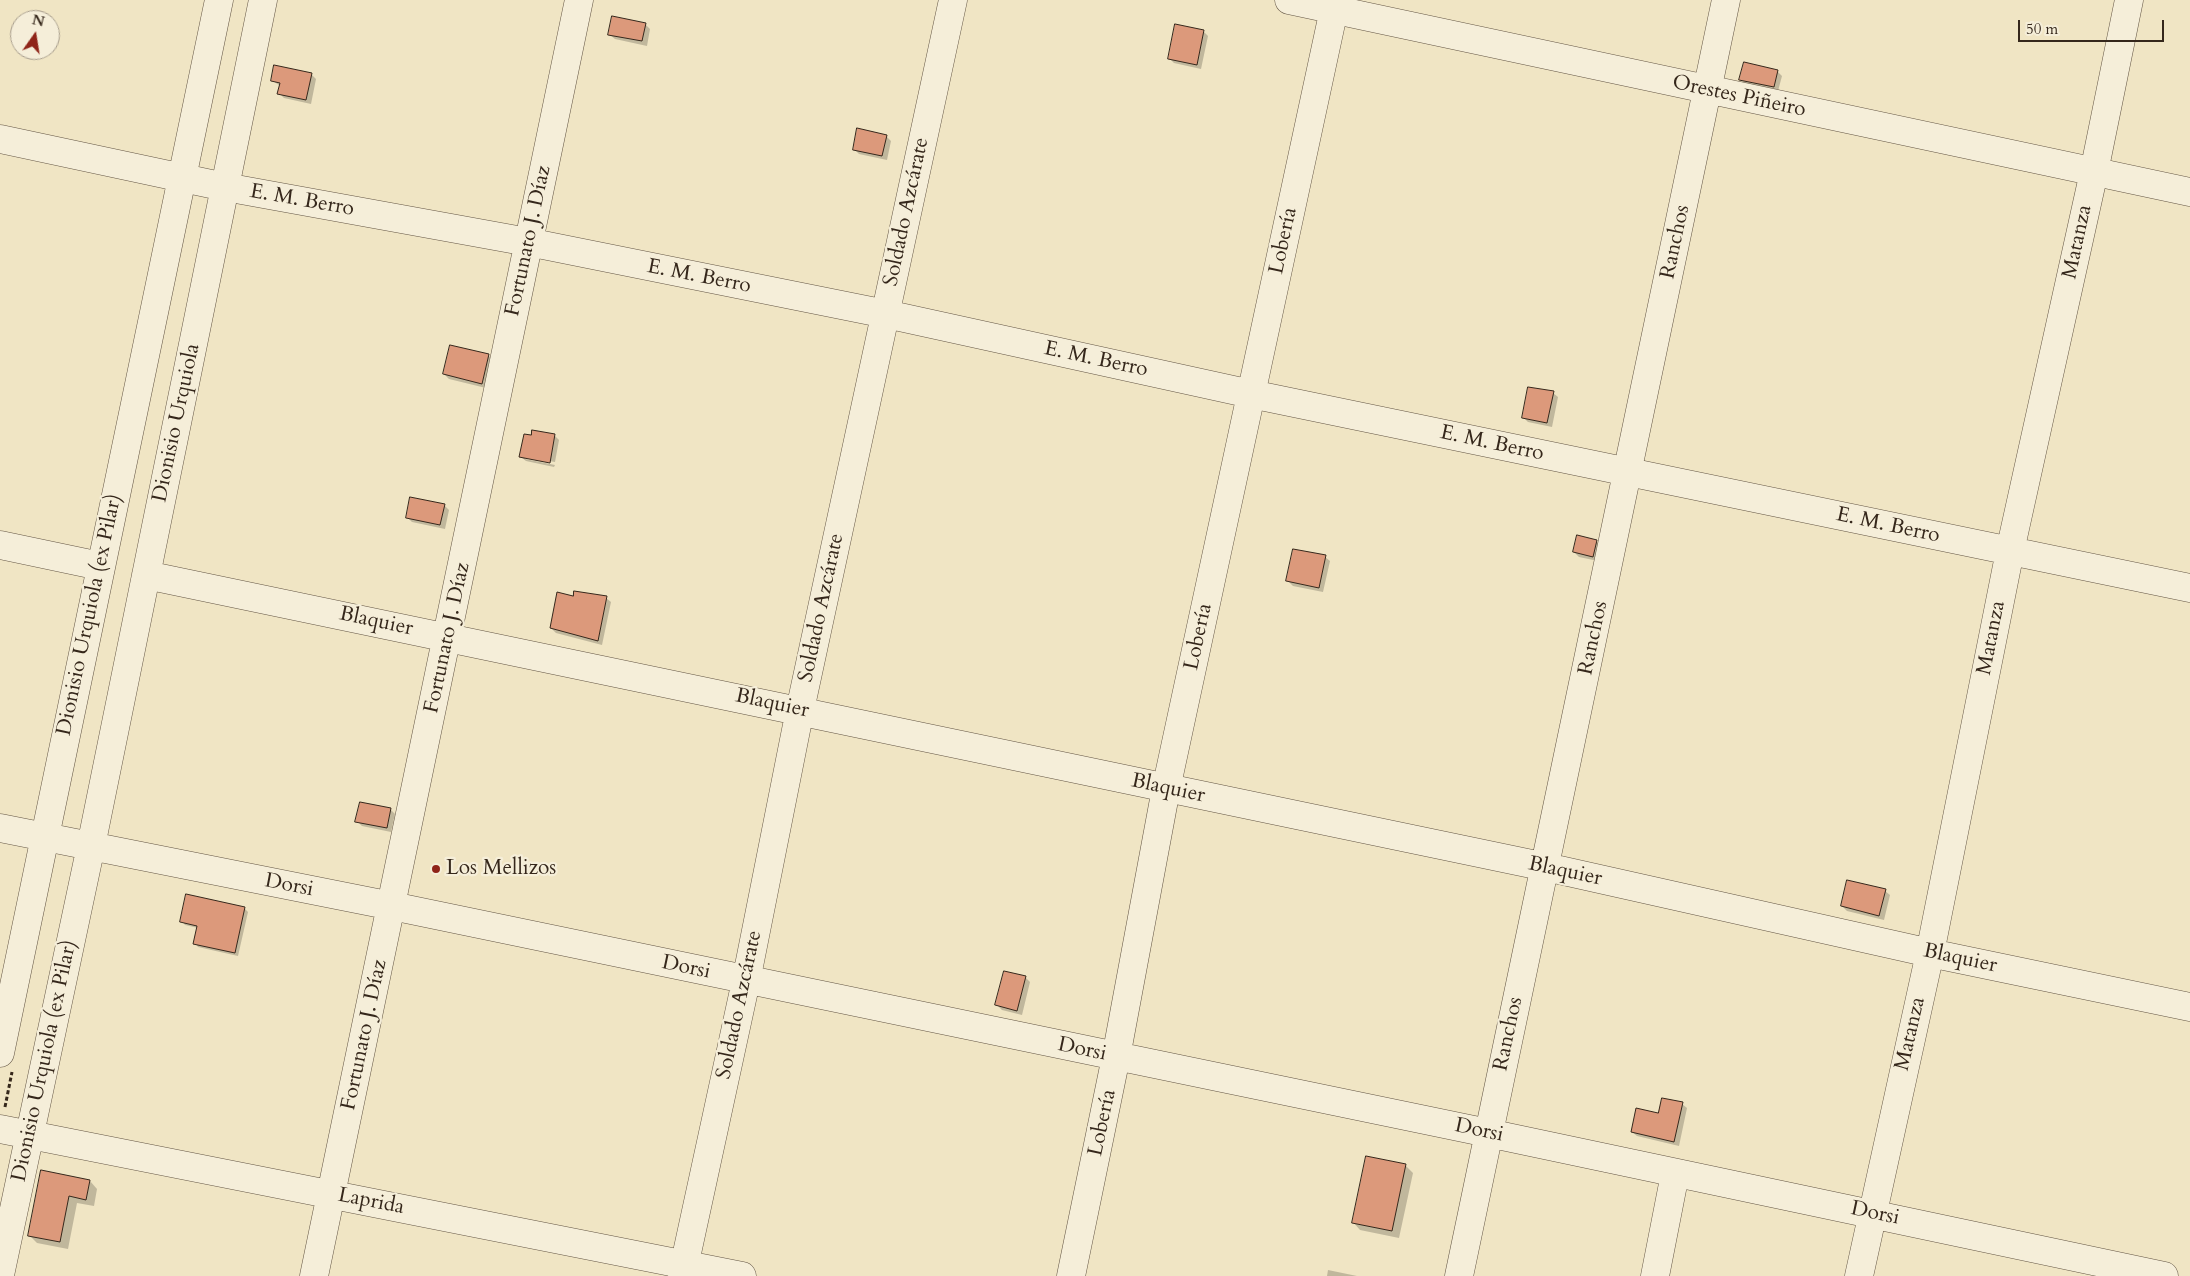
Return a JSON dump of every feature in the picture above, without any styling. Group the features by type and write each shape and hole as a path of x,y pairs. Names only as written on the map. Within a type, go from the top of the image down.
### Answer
{"street":[{"path":"182,177 219,0"},
{"name":"Dionisio Urquiola","path":"90,846 264,0"},
{"name":"Fortunato J. Díaz","path":"314,1276 579,0"},
{"name":"Soldado Azcárate","path":"684,1270 746,981 800,710 953,0"},
{"name":"Orestes Piñeiro","path":"1289,0 1335,5 1708,90 2190,192"},
{"name":"Ranchos","path":"1460,1276 1488,1133 1546,868 1726,0"},
{"name":"Matanza","path":"1859,1276 1930,953 2010,551 2094,172 2129,0"},
{"name":"Lobería","path":"1071,1276 1116,1057 1166,789 1335,5"},
{"name":"E. M. Berro","path":"0,139 225,187 528,242 886,314 1251,394 2190,588"},
{"name":"Dionisio Urquiola (ex Pilar)","path":"0,1053 182,177"},
{"path":"0,545 100,566"},
{"name":"Blaquier","path":"146,575 800,710 1546,868 1930,953 2190,1007"},
{"name":"Dorsi","path":"0,828 392,906 746,981 1488,1133 1674,1174 1872,1213 2164,1276"},
{"name":"Dionisio Urquiola (ex Pilar)","path":"0,1276 90,846"},
{"name":"Laprida","path":"0,1129 331,1194 684,1270 742,1276"},
{"path":"1655,1276 1674,1174"}],"building":[{"path":"612,16 646,23 642,41 608,35"},
{"path":"1175,24 1204,30 1197,65 1168,59"},
{"path":"1744,62 1778,70 1774,87 1739,80"},
{"path":"274,65 312,73 306,100 277,94 280,83 271,81"},
{"path":"857,128 887,135 882,156 853,150"},
{"path":"450,345 489,354 482,384 443,374"},
{"path":"1528,387 1554,391 1547,423 1522,418"},
{"path":"532,430 555,434 550,463 519,457 524,434 531,435"},
{"path":"410,497 445,504 440,525 406,518"},
{"path":"1577,535 1597,540 1593,557 1573,552"},
{"path":"1293,549 1326,555 1319,588 1286,581"},
{"path":"574,591 607,596 598,641 550,628 557,592 573,596"},
{"path":"360,802 391,808 387,828 355,822"},
{"path":"1847,880 1886,889 1879,916 1841,906"},
{"path":"186,894 245,907 235,953 193,944 197,926 180,922"},
{"path":"1004,971 1026,976 1017,1011 995,1005"},
{"path":"1662,1098 1683,1102 1674,1142 1631,1132 1636,1108 1658,1113"},
{"path":"1366,1156 1406,1164 1392,1231 1352,1223"},
{"path":"41,1170 90,1180 86,1200 69,1196 60,1242 28,1236"}],"place":[{"name":"Los Mellizos","path":"436,869"}]}
